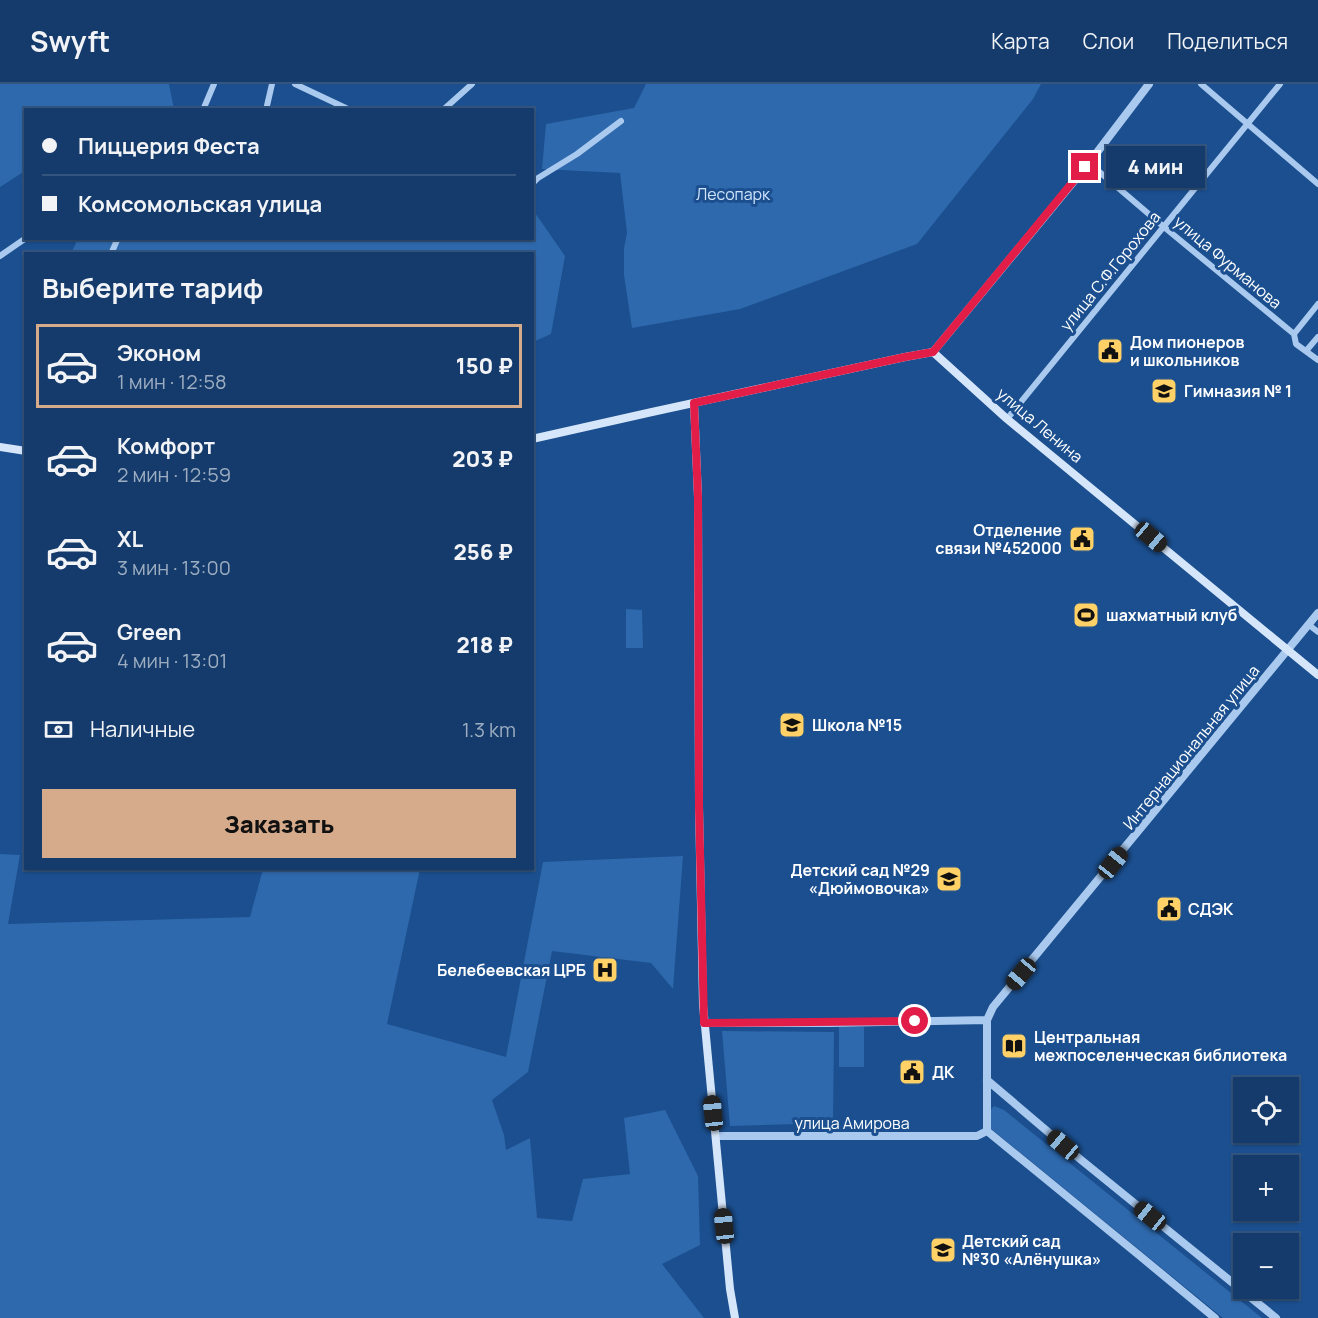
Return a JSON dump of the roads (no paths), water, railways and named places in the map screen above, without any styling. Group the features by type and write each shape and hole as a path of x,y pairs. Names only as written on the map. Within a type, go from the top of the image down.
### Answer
{"main road":[{"path":"534,439 933,352"},
{"name":"улица Ленина","path":"933,352 1007,419 1318,675"},
{"path":"694,403 698,497 699,807 704,1023 735,1318"},
{"path":"0,447 24,451"}],"street":[{"path":"204,108 214,84"},
{"path":"266,108 272,84"},
{"path":"295,84 346,108"},
{"path":"445,108 472,84"},
{"path":"933,352 1089,163 1149,84"},
{"path":"1201,84 1318,184"},
{"name":"улица С.Ф.Горохова","path":"1007,419 1280,84"},
{"path":"534,182 621,121"},
{"name":"улица Фурманова","path":"1089,163 1294,334 1296,344 1318,360"},
{"path":"0,256 24,239"},
{"path":"1294,334 1318,304"},
{"path":"1306,351 1318,337"},
{"name":"Интернациональная улица","path":"987,1020 993,1007 1318,614"},
{"path":"1309,625 1318,632"},
{"path":"704,1023 987,1020 987,1131 1215,1318"},
{"path":"987,1080 1063,1145 1276,1318"},
{"name":"улица Амирова","path":"716,1136 977,1136 987,1131"}],"place":[{"name":"Дом пионеров и школьников","path":"1110,351"},
{"name":"Гимназия № 1","path":"1164,391"},
{"name":"Отделение связи №452000","path":"1082,539"},
{"name":"шахматный клуб","path":"1086,615"},
{"name":"Школа №15","path":"792,725"},
{"name":"Детский сад №29 «Дюймовочка»","path":"949,879"},
{"name":"СДЭК","path":"1169,909"},
{"name":"Белебеевская ЦРБ","path":"605,970"},
{"name":"Центральная межпоселенческая библиотека","path":"1014,1046"},
{"name":"ДК","path":"912,1072"},
{"name":"Детский сад №30 «Алёнушка»","path":"943,1250"}],"park label":[{"name":"Лесопарк","path":"733,194"}]}
